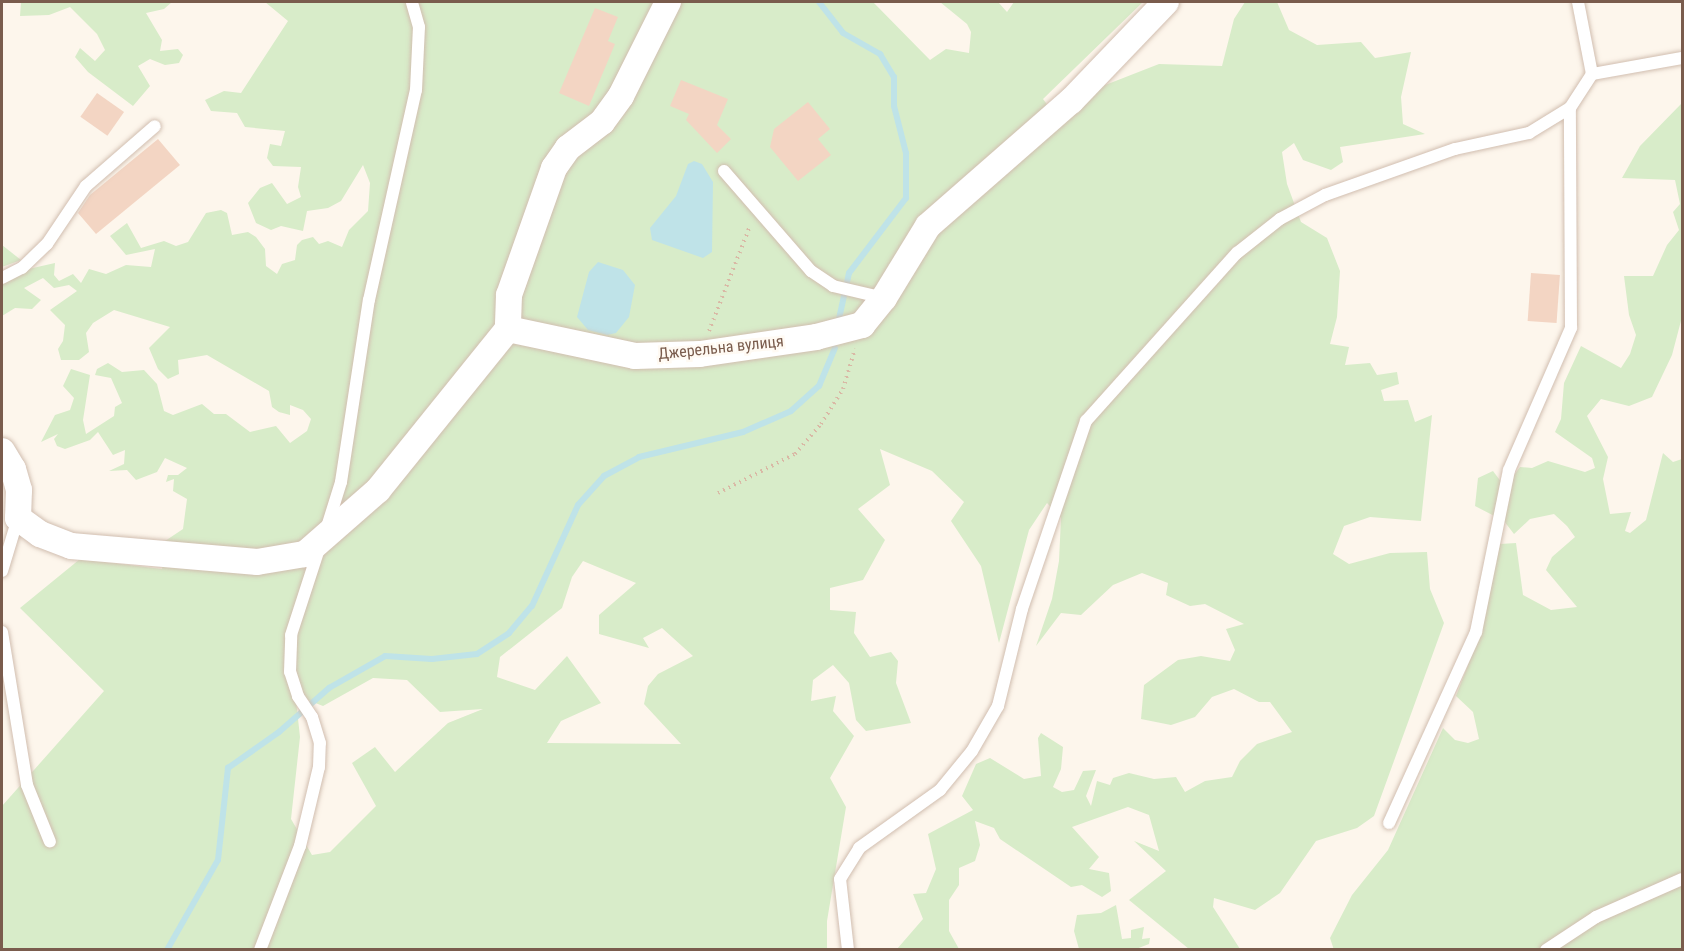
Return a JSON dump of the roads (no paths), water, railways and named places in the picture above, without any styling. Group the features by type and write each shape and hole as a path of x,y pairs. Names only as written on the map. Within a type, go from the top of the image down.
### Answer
{"street":[{"path":"2,451 14,469 19,490 18,518 40,534 71,546 257,562 305,554 378,490 404,460 454,392 508,329 509,296 554,168 568,148 602,122 621,96 668,2"},
{"path":"884,298 928,226 1071,101 1166,2"},
{"name":"Джерельна вулиця","path":"508,329 635,356 700,354 816,337 862,325 884,298"}],"lane":[{"path":"260,950 300,846 319,767 320,743 312,717 298,696 290,672 291,635 341,482 369,300 416,90 419,27 412,2"},
{"path":"848,950 840,879 859,848 940,790 972,751 998,706 1022,609 1086,421 1237,253 1280,219 1325,195 1455,148 1529,133 1570,108 1592,74 1578,2"},
{"path":"1592,74 1683,58"},
{"path":"1389,823 1476,632 1509,470 1571,328 1570,108"},
{"path":"2,278 22,268 47,244 86,186 155,126"},
{"path":"724,171 811,271 833,285 884,298"},
{"path":"2,571 18,518"},
{"path":"2,632 27,784 50,842"},
{"path":"1546,950 1596,917 1683,879"}],"water":[{"path":"694,161 702,164 713,182 712,252 703,258 652,240 650,228 676,196 688,164"},
{"path":"598,262 623,270 635,285 629,317 616,333 607,335 588,330 577,317 589,272"}],"waterway":[{"path":"819,2 843,33 880,54 894,77 894,106 906,153 906,198 849,273 839,319"},
{"path":"167,950 218,860 228,768 279,732 329,688 385,656 432,659 477,654 509,633 532,606 578,505 604,476 639,457 743,432 791,411 819,386 835,348"}]}
